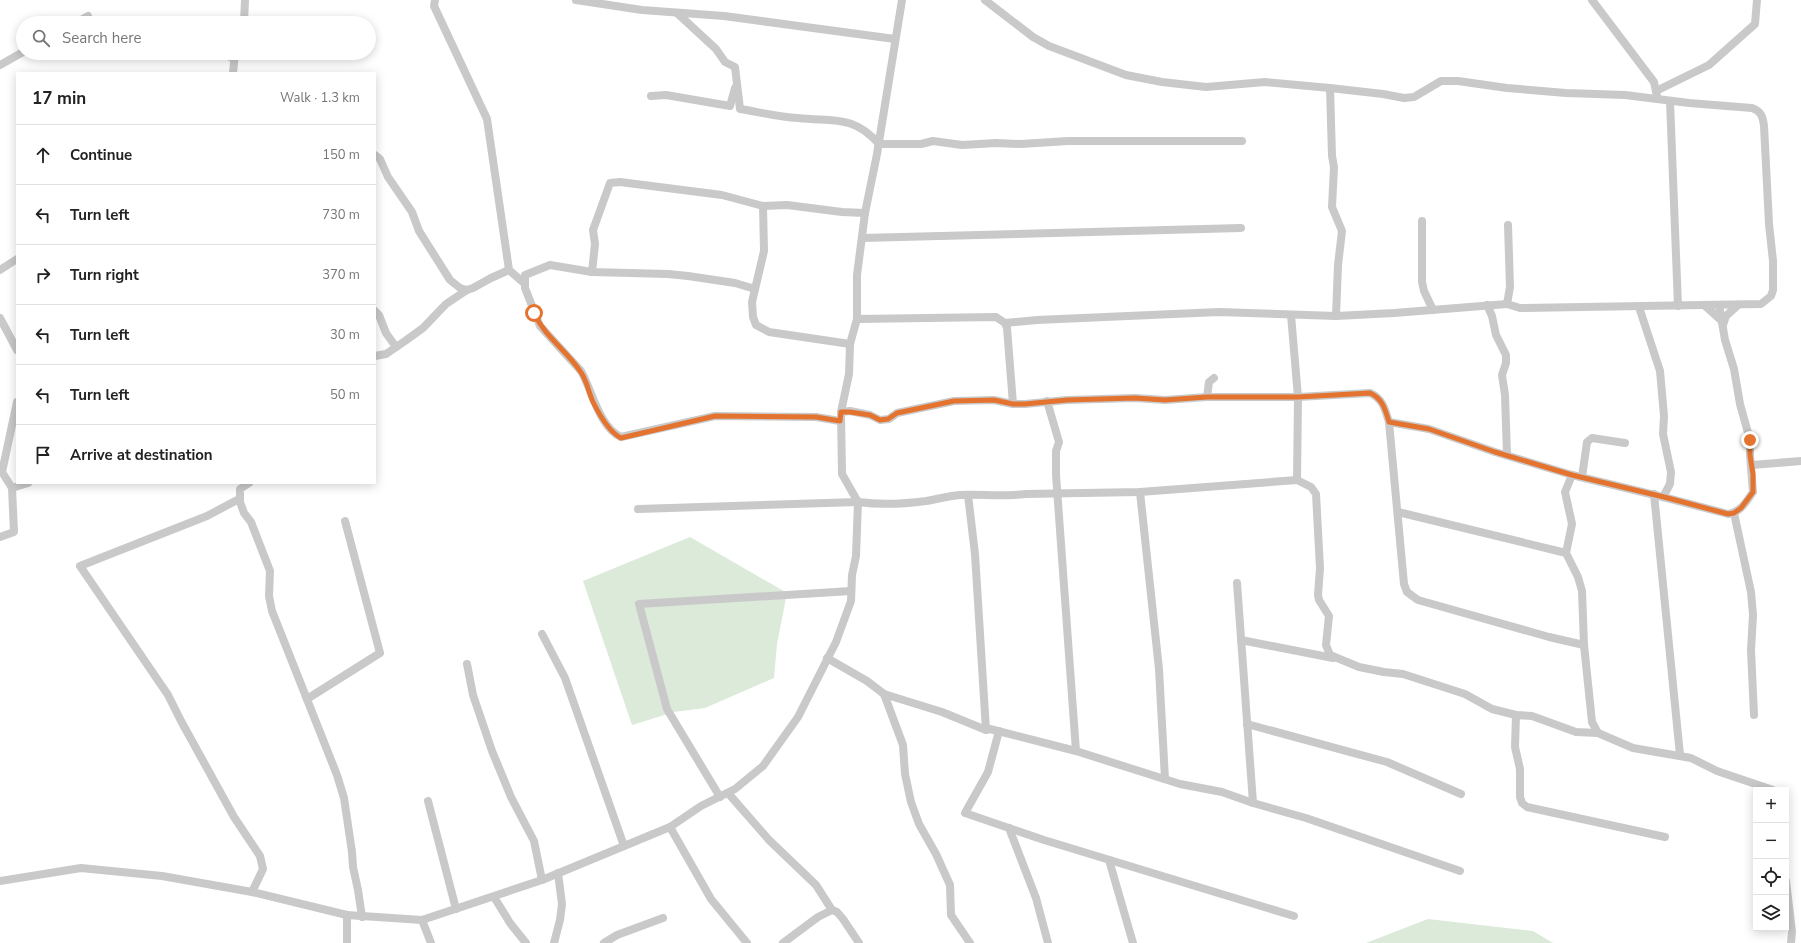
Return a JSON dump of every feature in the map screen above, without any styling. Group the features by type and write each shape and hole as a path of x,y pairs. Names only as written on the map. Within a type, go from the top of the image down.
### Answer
{"street":[{"path":"244,16 245,0"},
{"path":"435,0 434,6 486,119 509,270 524,283"},
{"path":"576,0 626,3 642,10 724,16 895,40"},
{"path":"0,881 81,868 162,876 252,892 347,915 422,920 542,880 670,827 701,806 736,789 762,766 779,745 798,717 836,642 851,601 852,575 856,556 858,502 842,474 840,421 849,374 850,344 857,319 858,275 865,213 902,0"},
{"path":"857,319 996,317 1005,323 1037,320 1191,313 1336,316 1507,304 1520,308 1761,304 1771,296 1773,290 1773,261 1769,224 1763,117 1756,109 1670,101 1657,95 1566,93 1507,88 1458,80 1441,81 1414,97 1404,98 1383,94 1265,82 1206,87 1162,82 1126,75 1049,46 1033,37 985,0"},
{"path":"1592,0 1654,82 1657,95"},
{"path":"1657,95 1709,64 1755,24 1757,0"},
{"path":"677,13 716,49 725,62 735,67"},
{"path":"0,65 16,56"},
{"path":"233,72 234,60"},
{"path":"735,67 740,109 797,118 836,119 860,128 871,135 878,144"},
{"path":"651,96 666,96 730,106 735,93 735,67"},
{"path":"1330,88 1332,156 1334,167 1332,207 1342,231 1338,265 1336,316"},
{"path":"1670,101 1678,306"},
{"path":"878,144 921,144 934,141 962,145 996,143 1021,144 1068,141 1242,141"},
{"path":"376,156 380,159 388,177 412,212 419,231 450,280 460,288 467,290"},
{"path":"592,272 595,244 593,230 610,183 620,182 722,195 763,206 787,205 842,212 865,213"},
{"path":"763,206 764,251 752,302 753,317 756,325 762,330 769,332 850,344"},
{"path":"1422,221 1422,282 1432,310"},
{"path":"1507,304 1510,287 1508,225"},
{"path":"862,238 1241,228"},
{"path":"0,270 16,260"},
{"path":"755,288 715,280 668,274 592,272 550,265 525,275 524,283 540,326 581,371 585,378 593,402 613,434 621,438 715,416 816,417 840,421"},
{"path":"376,356 386,354 424,328 446,304 467,290 509,270"},
{"path":"1487,305 1492,316 1496,335 1506,355 1506,363 1502,375 1505,395 1507,454"},
{"path":"1704,305 1722,323"},
{"path":"1389,422 1429,429 1495,452 1507,454 1572,475 1654,494 1728,514 1734,513 1741,508 1753,492 1752,465 1750,440 1740,404 1734,369 1725,340 1719,305"},
{"path":"1722,323 1726,316 1738,305"},
{"path":"1639,307 1660,371 1664,416 1663,434 1671,472 1670,484 1664,497"},
{"path":"376,312 386,333 396,347"},
{"path":"1291,315 1298,397 1297,480"},
{"path":"0,318 16,348"},
{"path":"1005,323 1009,341 1013,404"},
{"path":"1207,397 1209,382 1214,378"},
{"path":"841,412 870,415 880,420 888,419 897,413 954,401 994,400 1013,404 1135,398 1165,400 1207,397 1298,397 1370,393 1377,396 1381,402 1389,422 1404,584 1407,592 1413,598 1418,600 1542,635 1584,645"},
{"path":"1047,402 1059,442 1056,451 1058,494 1076,751"},
{"path":"0,537 14,532 12,488 2,472 16,407"},
{"path":"1582,477 1587,442 1589,439 1592,438 1624,443"},
{"path":"1752,465 1781,461 1801,461"},
{"path":"1572,475 1565,492 1572,524 1566,553 1578,577 1582,591 1584,645 1592,722 1598,733"},
{"path":"638,509 858,502 874,504 902,504 968,495 998,494 1012,496 1025,494 1140,492 1297,480 1312,487 1316,494 1320,568 1318,595 1319,600 1329,616 1326,646 1327,651 1334,658"},
{"path":"12,488 25,484"},
{"path":"248,484 240,489 239,499 244,513 251,522 270,571 269,596 272,611 344,798 352,852 352,867 358,890 362,917"},
{"path":"1140,492 1159,669 1165,779"},
{"path":"1654,494 1680,756"},
{"path":"968,495 975,554 986,730"},
{"path":"239,499 207,516 80,566 168,695 234,817 260,856 263,869 252,892"},
{"path":"1398,512 1566,553"},
{"path":"1734,513 1751,592 1751,650 1754,715"},
{"path":"307,699 380,653 345,521"},
{"path":"1237,583 1253,803"},
{"path":"720,797 667,709 639,604 851,591"},
{"path":"542,634 565,678 624,846"},
{"path":"1241,640 1334,658 1359,667 1403,674 1465,694 1492,709 1516,715 1532,716 1576,732 1598,733 1633,748 1691,758 1717,770 1765,787"},
{"path":"827,658 867,681 884,694 942,712 986,730 990,729 999,731 1076,751 1180,784 1222,792 1253,803 1306,818 1460,871"},
{"path":"467,664 473,695 492,751 511,797 534,841 542,880"},
{"path":"884,694 903,745 905,774 911,802 919,824 936,854 950,885 951,915 970,943"},
{"path":"1516,715 1515,747 1520,769 1520,797 1522,803 1527,807 1665,837"},
{"path":"1247,724 1387,762 1461,794"},
{"path":"999,731 988,772 965,814 1294,916"},
{"path":"728,793 769,840 816,885 832,910 837,912 843,919 859,943"},
{"path":"428,802 456,909"},
{"path":"670,827 711,899 747,943"},
{"path":"1009,828 1036,898 1048,943"},
{"path":"1110,860 1133,943"},
{"path":"554,943 560,920 562,904 558,873"},
{"path":"1788,895 1792,932 1791,943"},
{"path":"494,897 510,923 526,943"},
{"path":"782,943 818,917 832,910"},
{"path":"347,915 347,943"},
{"path":"604,943 617,935 663,918"},
{"path":"422,920 431,943"}],"green space":[{"path":"690,537 787,593 777,644 774,678 705,708 674,712 632,725 583,581"},
{"path":"1428,919 1533,931 1553,943 1366,943"}],"route":[{"path":"534,313 540,326 548,336 581,371 585,378 593,402 603,419 610,427 613,434 621,438 715,416 743,415 816,417 840,421 841,412 850,412 870,415 880,420 888,419 897,413 954,401 994,400 1013,404 1025,404 1067,400 1135,398 1165,400 1207,397 1298,397 1370,393 1377,396 1385,408 1389,422 1429,429 1451,438 1572,475 1728,514 1734,513 1741,508 1753,492 1750,440"}]}
